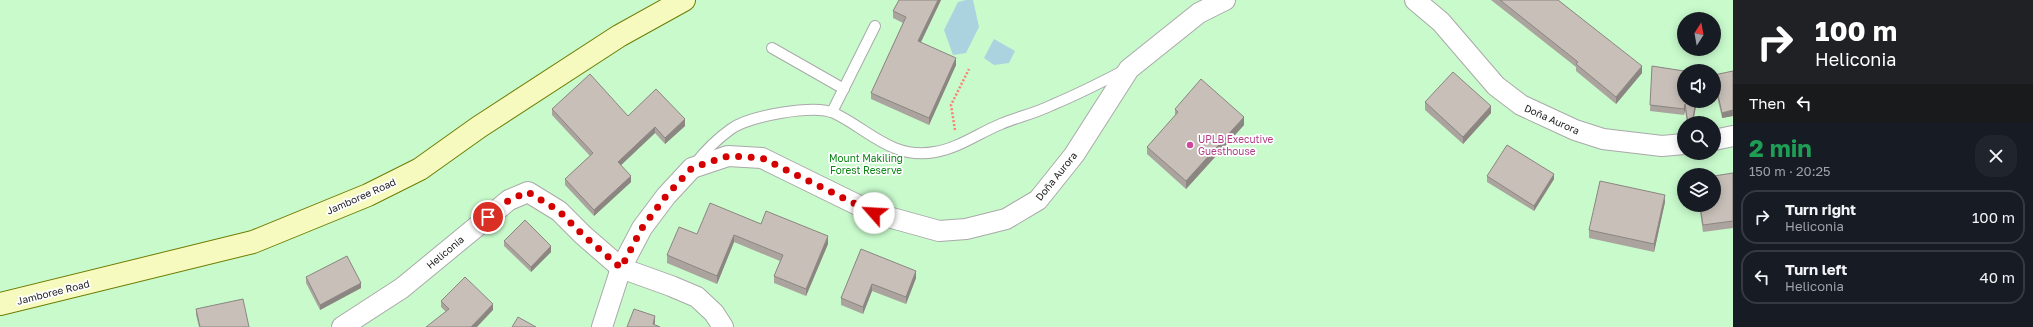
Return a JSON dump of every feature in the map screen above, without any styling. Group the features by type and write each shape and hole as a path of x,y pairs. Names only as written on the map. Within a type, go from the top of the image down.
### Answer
{"main road":[{"name":"Jamboree Road","path":"0,304 253,242 368,195 420,169 479,127 619,36 684,0"}],"street":[{"name":"Doña Aurora","path":"602,327 621,268 642,228 666,196 692,168 728,156 762,158 874,213 940,232 966,229 1006,219 1038,200 1074,155 1129,69 1199,13 1226,0"},
{"name":"Doña Aurora","path":"1415,0 1441,22 1496,86 1521,105 1575,130 1603,139 1662,146 1677,145"},
{"path":"1721,139 1733,136"},
{"name":"Heliconia","path":"342,327 402,288 509,200 528,192 559,211 583,235 621,268"},
{"path":"621,268 671,286 697,298 714,313 723,327"}],"lane":[{"path":"832,112 875,26"},
{"path":"772,48 844,89"},
{"path":"692,168 706,150 733,128 772,114 814,109 832,112 890,148 910,152 934,152 956,146 1002,124 1051,106 1129,69"}],"path":[{"path":"956,146 951,105 969,69"}],"green space":[{"name":"Mount Makiling Forest Reserve","path":"0,0 1733,0 1733,327 0,327"}],"water":[{"path":"973,0 979,27 966,53 953,55 944,30 958,2"},
{"path":"994,39 1015,51 1009,63 994,65 984,58"}],"building":[{"path":"899,0 938,0 918,41 956,58 929,118 871,93 906,17 893,11"},
{"path":"1500,0 1558,0 1642,66 1616,97 1576,64 1578,62"},
{"path":"1652,66 1677,70 1677,108 1684,109 1650,105"},
{"path":"1733,71 1733,110 1722,113 1721,108 1721,74"},
{"path":"1453,72 1491,106 1463,137 1425,102"},
{"path":"590,74 628,116 656,89 685,119 665,138 655,127 618,162 631,176 594,210 565,179 593,153 552,109"},
{"name":"UPLB Executive Guesthouse","path":"1201,79 1244,117 1186,181 1147,147 1178,112 1175,109"},
{"path":"1686,108 1695,108 1693,116 1687,116"},
{"path":"1507,145 1554,174 1534,206 1487,176"},
{"path":"1733,173 1733,221 1703,225 1701,212 1721,212 1721,175"},
{"path":"1600,181 1665,195 1654,244 1589,230"},
{"path":"710,203 761,224 766,211 828,236 806,289 774,276 783,255 734,235 717,276 667,255 679,227 697,234"},
{"path":"525,220 551,246 531,267 504,241"},
{"path":"861,249 916,271 906,297 872,284 863,307 841,298"},
{"path":"347,256 361,283 320,305 306,277"},
{"path":"465,277 493,304 471,327 426,327 449,309 441,301"},
{"path":"243,299 249,327 200,327 196,309"},
{"path":"634,309 655,316 653,324 660,327 627,327"},
{"path":"518,317 536,327 512,327"}],"place":[{"name":"UPLB Executive Guesthouse","path":"1190,145"}],"route":[{"path":"488,217 509,200 528,192 559,211 583,235 621,268 642,228 666,196 692,168 728,156 762,158 874,213"}]}
